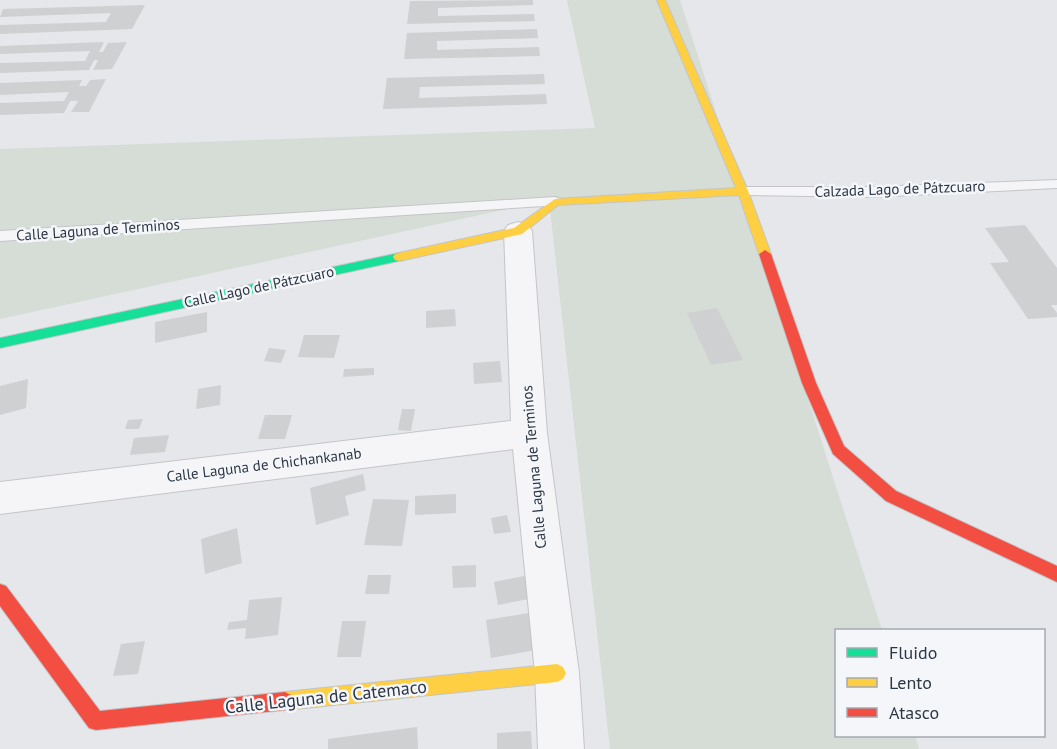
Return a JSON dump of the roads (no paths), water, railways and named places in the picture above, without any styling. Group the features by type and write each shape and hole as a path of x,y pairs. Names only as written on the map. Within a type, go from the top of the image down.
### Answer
{"street":[{"path":"661,0 743,191 809,383 838,450 891,496 1057,574"},
{"name":"Calle Laguna de Terminos","path":"555,202 743,191"},
{"path":"518,231 555,202"},
{"name":"Calle Laguna de Terminos","path":"518,231 529,433 556,673 561,749"},
{"name":"Calle Lago de Pátzcuaro","path":"0,343 518,231"},
{"name":"Calle Laguna de Chichankanab","path":"0,498 529,433"},
{"name":"Calle Laguna de Catemaco","path":"0,592 96,721 556,673"}],"lane":[{"name":"Calzada Lago de Pátzcuaro","path":"743,191 871,192 1057,184"},
{"name":"Calle Laguna de Terminos","path":"0,236 555,202"}]}
